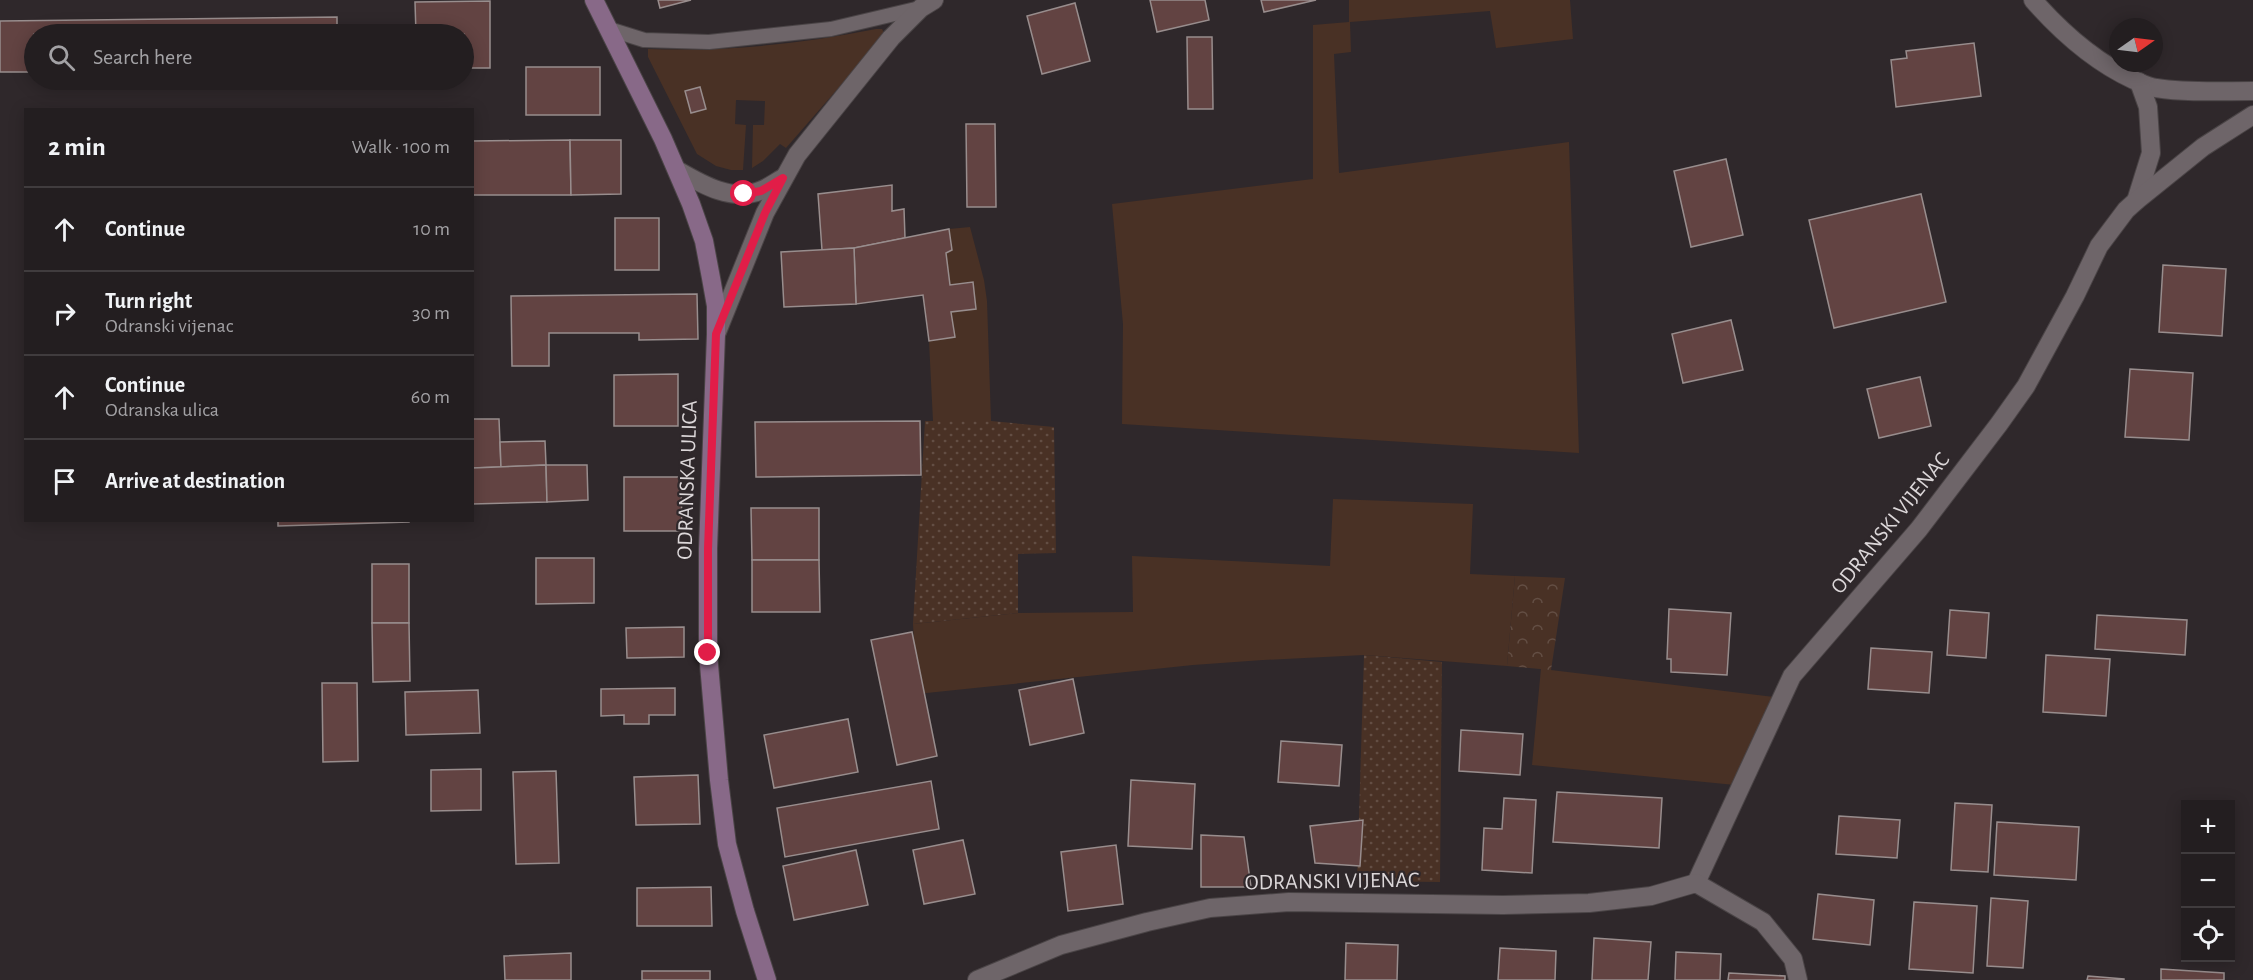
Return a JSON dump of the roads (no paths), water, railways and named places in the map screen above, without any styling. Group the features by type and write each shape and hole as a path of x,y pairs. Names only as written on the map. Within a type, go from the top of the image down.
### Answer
{"street":[{"name":"ODRANSKA ULICA","path":"594,0 677,170 704,241 716,306 708,549 709,665 727,844 767,980"},
{"path":"2033,0 2051,20 2088,53 2118,72 2153,88 2253,91"},
{"path":"716,334 765,213 797,154 891,38 928,4"},
{"name":"ODRANSKI VIJENAC","path":"2136,201 2151,153 2148,107 2139,82"},
{"name":"ODRANSKI VIJENAC","path":"977,980 1061,945 1210,908 1289,902 1503,905 1589,903 1651,897 1696,883 1792,676 1919,530 1999,424 2026,386 2075,296 2099,246 2126,210 2136,201 2203,147 2253,115"},
{"path":"677,170 702,184 723,192 744,194 761,191 783,178"},
{"path":"1696,883 1762,922 1793,959 1798,980"}],"lane":[{"path":"609,29 644,40 709,42 831,30 928,4"}]}
